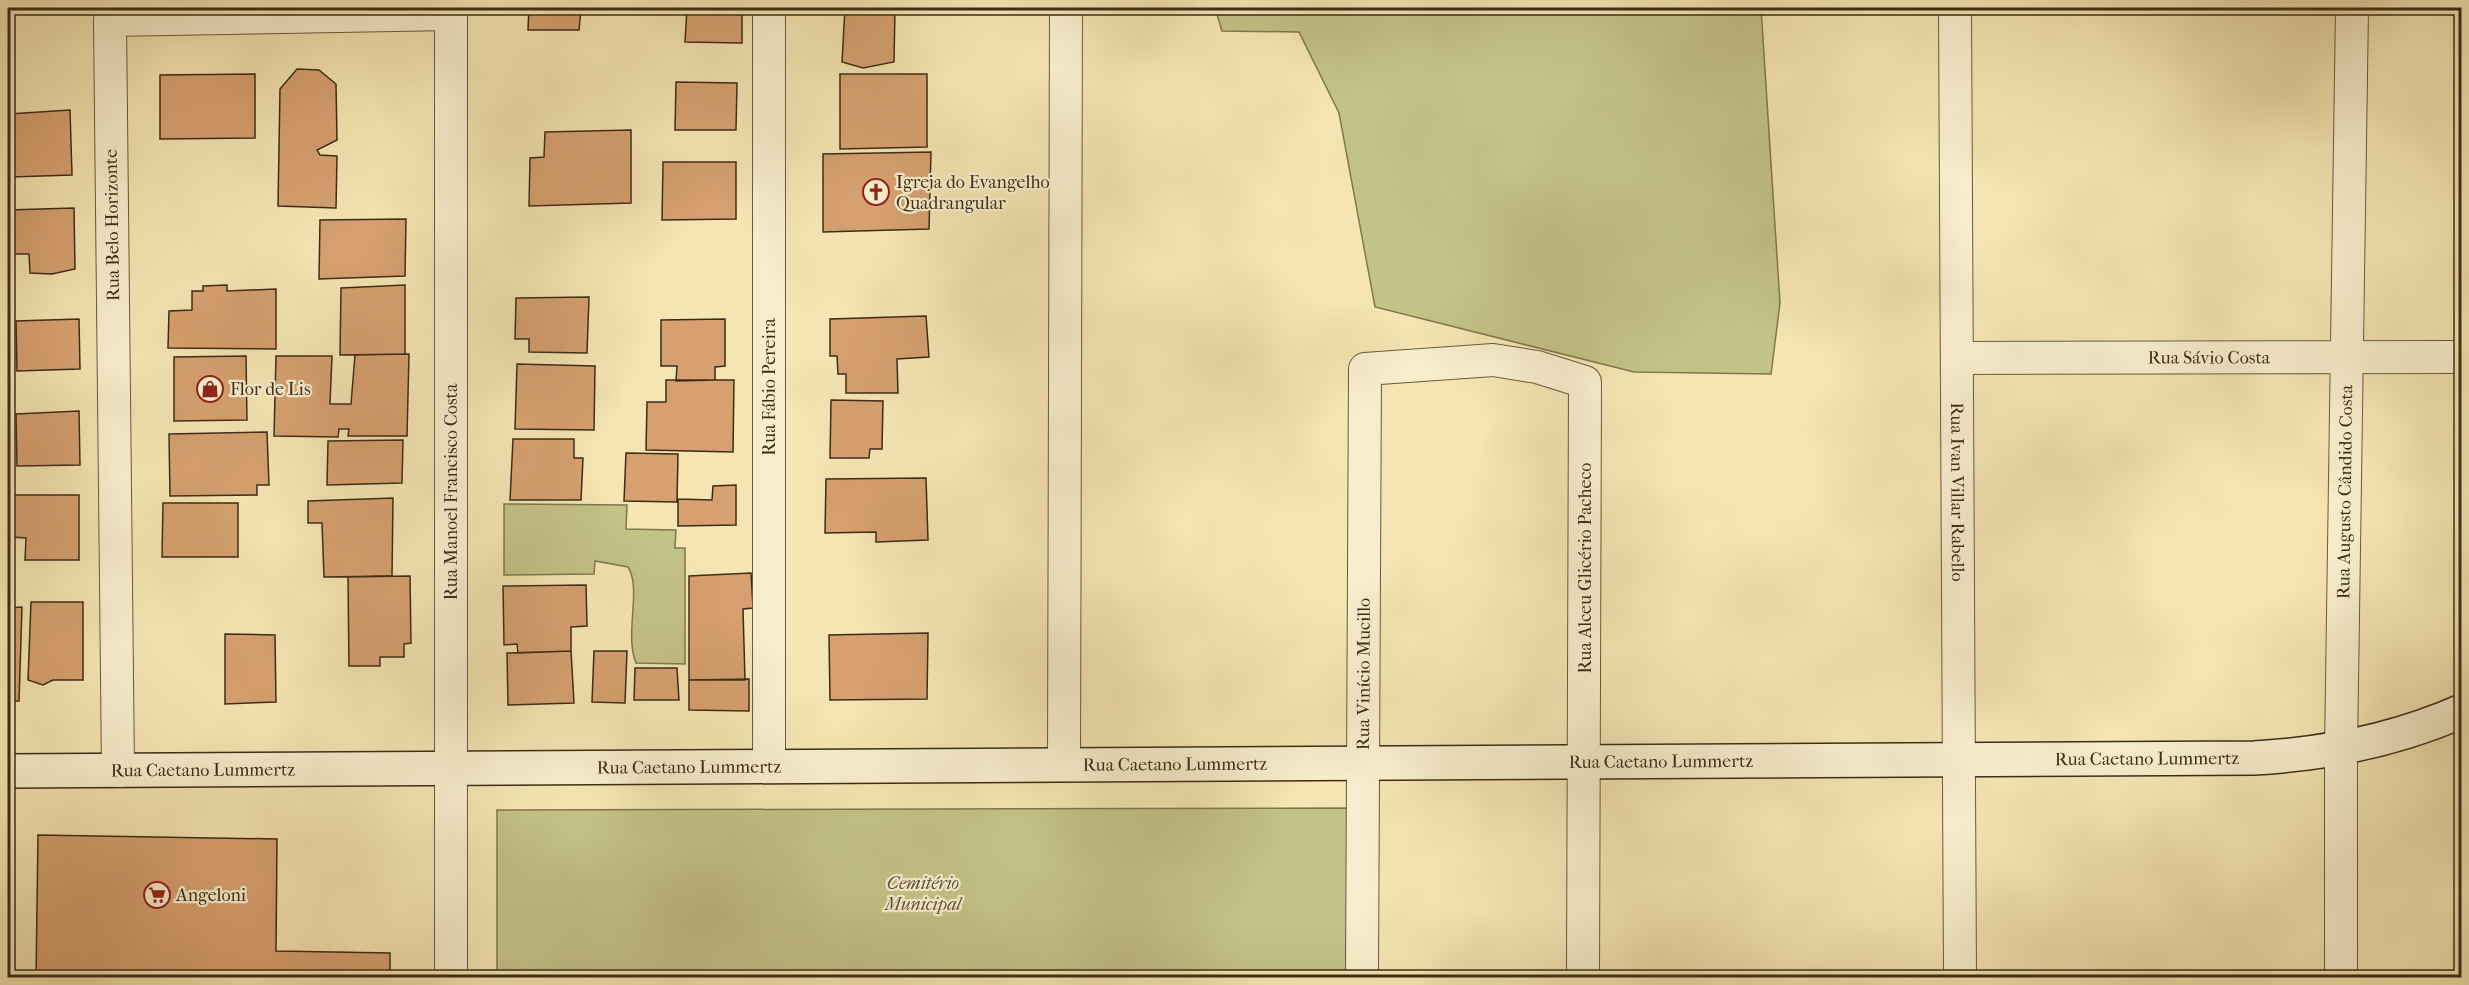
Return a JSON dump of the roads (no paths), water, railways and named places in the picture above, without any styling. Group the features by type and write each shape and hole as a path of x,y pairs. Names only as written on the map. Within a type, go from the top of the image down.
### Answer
{"street":[{"name":"Rua Fábio Pereira","path":"769,8 769,767"},
{"path":"1064,765 1066,8"},
{"name":"Rua Ivan Villar Rabello","path":"1955,8 1960,978"},
{"name":"Rua Augusto Cândido Costa","path":"2341,978 2341,750 2352,8"},
{"name":"Rua Manoel Francisco Costa","path":"451,11 451,978"},
{"name":"Rua Belo Horizonte","path":"118,771 110,20 451,11"},
{"name":"Rua Sávio Costa","path":"1957,358 2462,357"},
{"name":"Rua Alceu Glicério Pacheco","path":"1365,369 1493,360 1537,367 1585,382 1583,978"},
{"name":"Rua Vinício Mucillo","path":"1362,978 1365,369"},
{"name":"Rua Caetano Lummertz","path":"8,771 2254,758 2341,750 2406,731 2462,711"}],"place":[{"name":"Igreja do Evangelho Quadrangular","path":"876,192"},
{"name":"Flor de Lis","path":"210,389"},
{"name":"Angeloni","path":"157,895"}],"park label":[{"name":"Cemitério Municipal","path":"923,893"}]}
